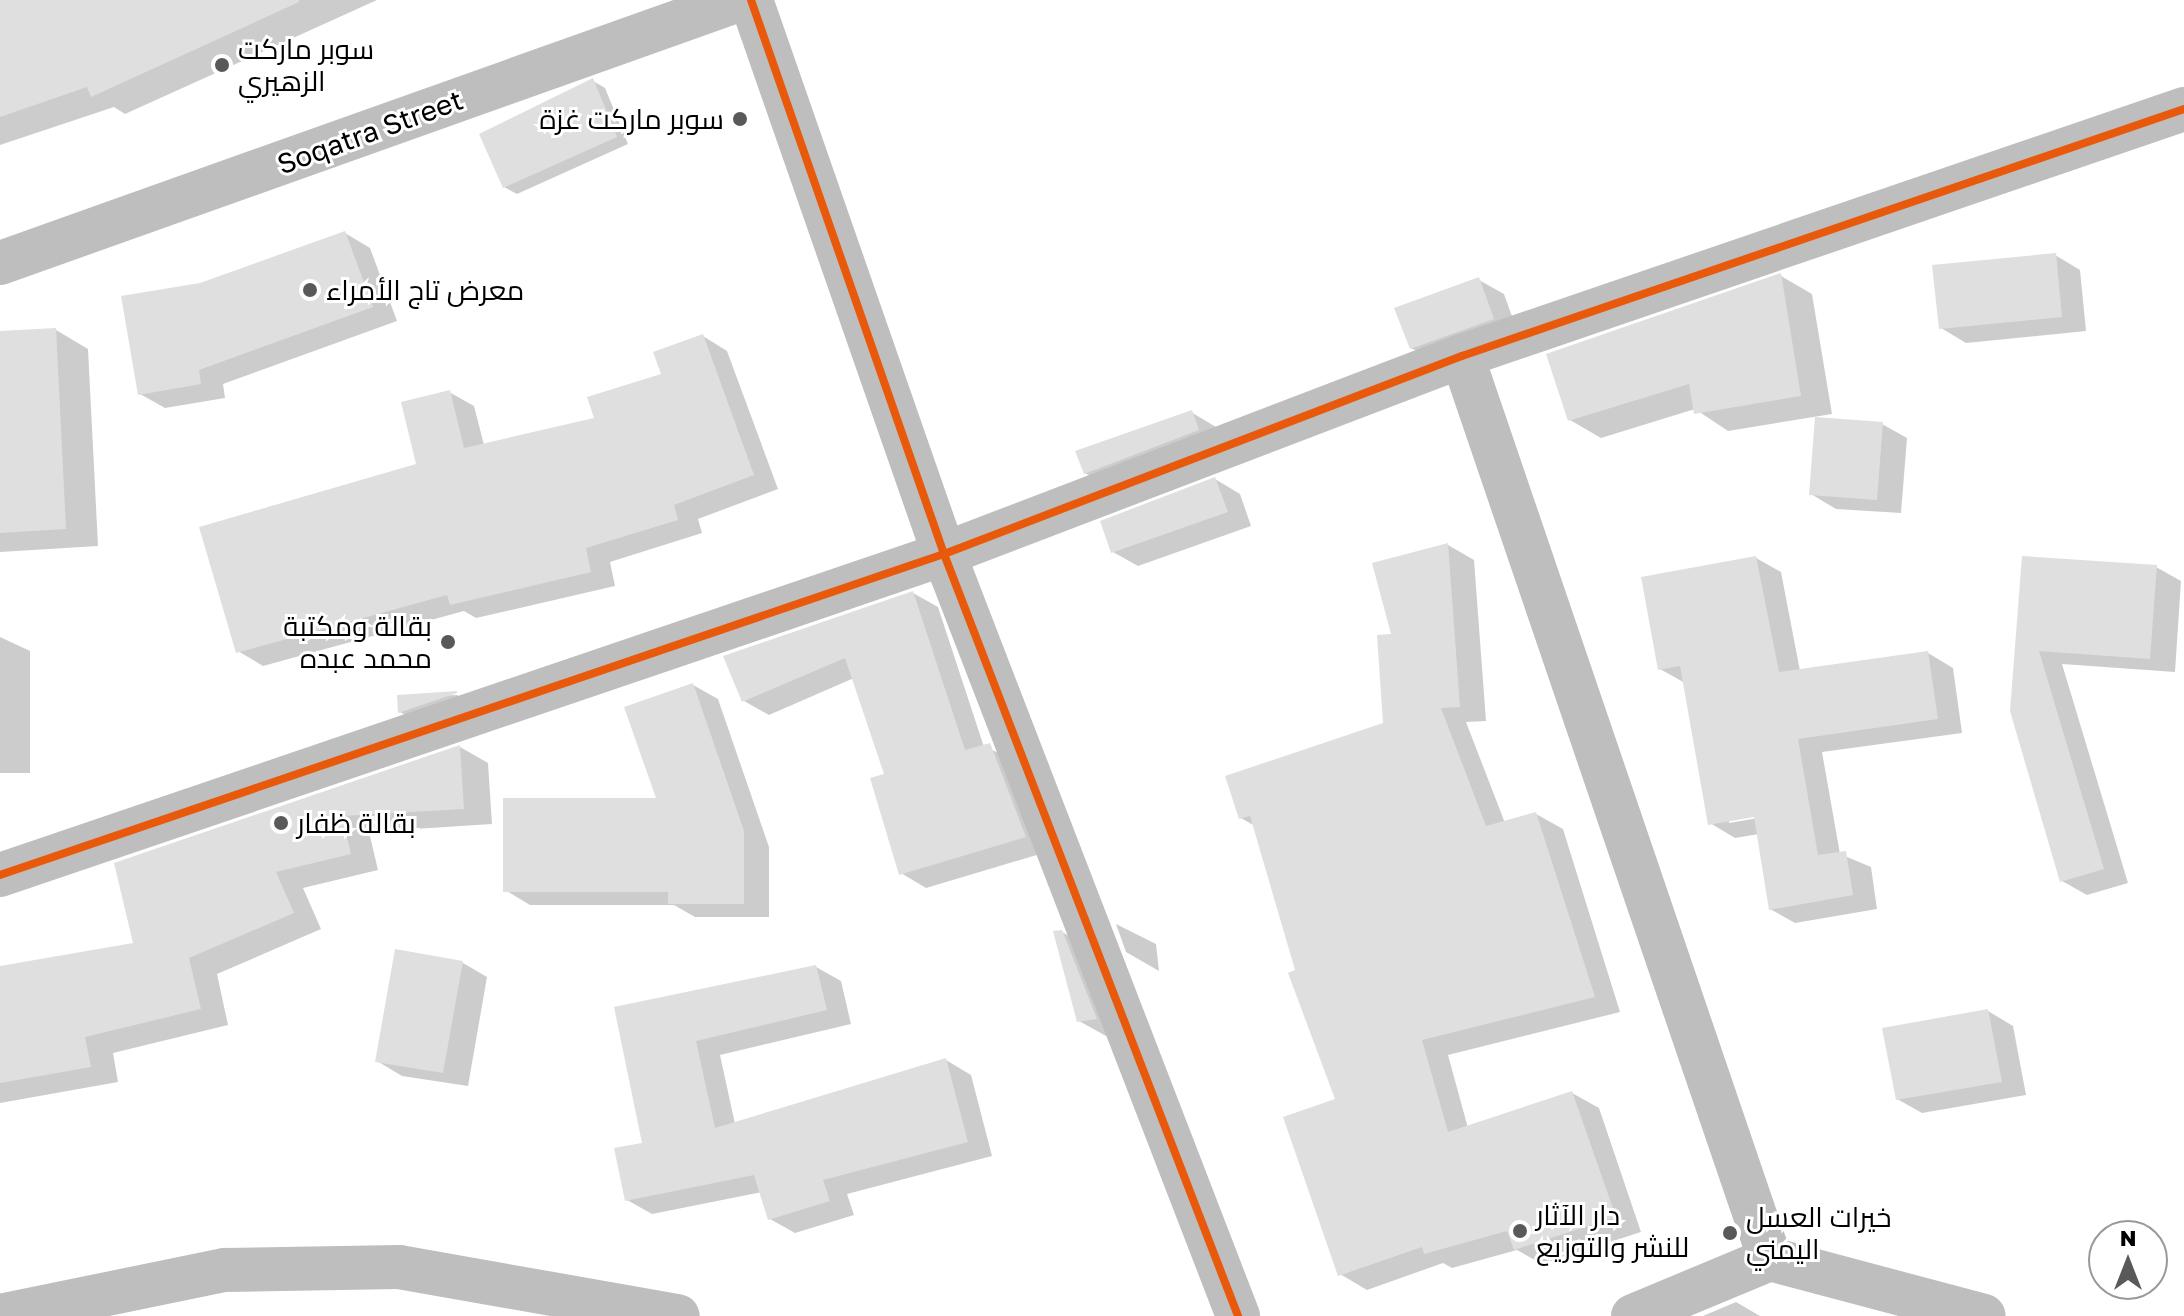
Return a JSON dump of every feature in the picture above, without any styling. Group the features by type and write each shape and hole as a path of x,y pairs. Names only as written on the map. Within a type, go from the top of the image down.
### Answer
{"street":[{"name":"Soqatra Street","path":"0,263 739,0"},
{"path":"751,0 944,554 1238,1316"},
{"path":"0,875 944,554 1462,356 2184,109"},
{"path":"1462,356 1770,1259"},
{"path":"1633,1316 1770,1259 1984,1316"},
{"path":"0,1316 225,1270 399,1267 678,1316"}],"building":[{"path":"0,0 299,2 91,97 87,87 0,117"},
{"path":"593,78 617,137 503,188 479,134"},
{"path":"345,231 373,307 199,370 201,384 138,395 121,296 200,283"},
{"path":"2056,253 2062,317 1939,329 1932,265"},
{"path":"1781,273 1801,396 1694,414 1689,384 1568,421 1546,354"},
{"path":"1479,277 1494,319 1410,349 1394,308"},
{"path":"56,328 66,529 0,533 0,331"},
{"path":"703,334 754,475 674,505 678,520 586,548 591,572 450,605 447,595 236,653 199,527 416,464 401,402 450,390 464,448 594,418 587,397 661,374 653,352"},
{"path":"1192,410 1199,430 1084,474 1075,451"},
{"path":"1815,417 1883,422 1877,500 1809,495"},
{"path":"1215,477 1228,512 1111,553 1100,521"},
{"path":"1448,543 1460,707 1441,708 1486,826 1536,812 1595,997 1422,1040 1448,1132 1572,1091 1616,1217 1514,1250 1507,1231 1424,1254 1422,1247 1338,1276 1283,1117 1335,1099 1288,973 1295,970 1250,816 1239,819 1225,776 1383,723 1377,635 1391,634 1372,563"},
{"path":"1756,556 1779,672 1928,651 1938,719 1798,739 1818,855 1846,851 1853,895 1769,910 1754,817 1708,825 1680,666 1658,670 1641,577"},
{"path":"2022,556 2157,565 2150,659 2039,651 2104,869 2060,882 2010,711"},
{"path":"913,591 965,750 990,743 1026,837 899,875 870,778 884,774 845,658 742,702 723,656"},
{"path":"693,683 744,831 744,904 668,904 668,892 503,892 503,798 656,798 624,707"},
{"path":"457,693 398,713 397,695"},
{"path":"460,745 464,809 342,816 351,854 276,872 294,913 189,958 201,1009 85,1037 91,1067 0,1083 0,966 133,943 114,863"},
{"path":"1062,930 1097,1019 1077,1022 1053,931"},
{"path":"395,949 463,961 443,1073 375,1062"},
{"path":"816,965 827,1010 696,1041 715,1128 946,1058 968,1142 823,1180 830,1201 768,1220 754,1175 625,1201 614,1148 642,1143 614,1007"},
{"path":"1988,1009 2002,1082 1896,1100 1882,1028"}],"cycle path":[{"path":"751,0 944,554 1238,1316"},
{"path":"0,875 944,554 1462,356 2184,109"}],"place":[{"name":"سوبر ماركت الزهيري","path":"222,65"},
{"name":"سوبر ماركت غزة","path":"740,119"},
{"name":"معرض تاج الأمراء","path":"310,290"},
{"name":"بقالة ومكتبة محمد عبده","path":"448,642"},
{"name":"بقالة ظفار","path":"281,823"},
{"name":"دار الآثار للنشر والتوزيع","path":"1520,1231"},
{"name":"خيرات العسل اليمني","path":"1730,1233"}]}
